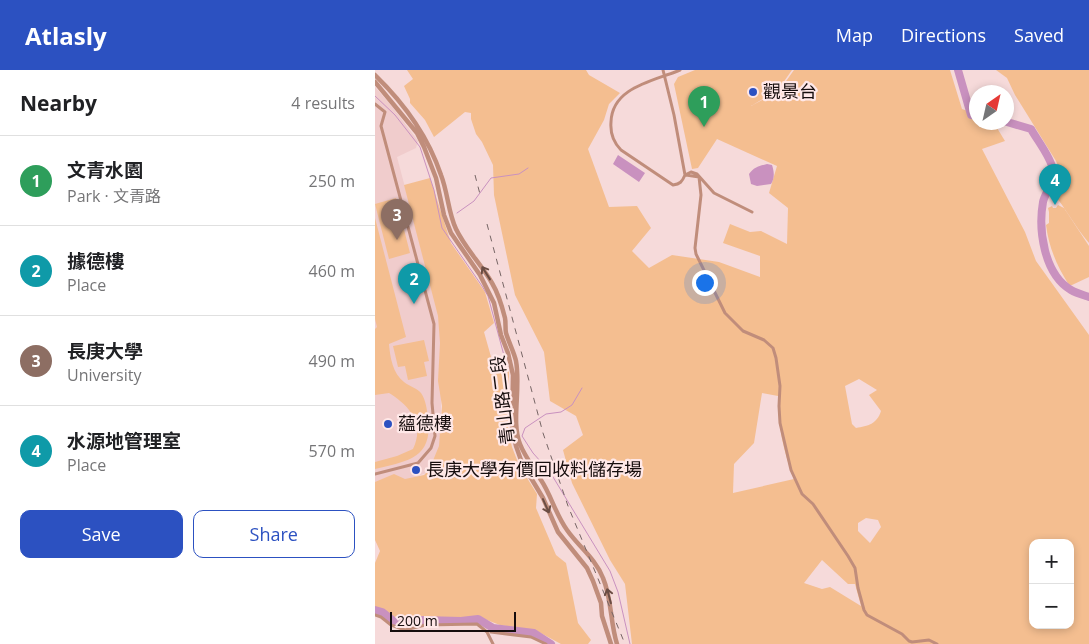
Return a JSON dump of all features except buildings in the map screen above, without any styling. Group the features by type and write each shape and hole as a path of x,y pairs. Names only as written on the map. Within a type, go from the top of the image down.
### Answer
{"street":[{"path":"663,70 666,76 685,175 683,181 673,185 621,150 616,144 611,131 613,108 622,95 666,76 680,70"},
{"name":"青山路二段","path":"375,75 421,129 441,174 449,211 456,229 485,272 499,299 506,331 517,366 519,388 517,426 519,443 527,459 542,480 566,529 603,576 611,604 613,630 617,644"},
{"name":"青山路二段","path":"375,82 417,133 436,178 451,233 480,276 494,303 513,375 511,421 516,446 522,462 543,498 558,532 587,568 601,604 602,616 611,644"},
{"path":"375,104 385,112 381,126 434,324 433,403 435,436 431,448 418,463 375,474"},
{"path":"685,175 691,172 697,174 714,193 752,212"},
{"path":"699,177 701,195 695,248 725,313 743,331 764,340 773,348 780,386 780,423 786,455 802,494 813,504 855,568 858,588 867,615 902,634 909,641 929,640 937,644"},
{"path":"375,615 391,625 405,630 425,625 477,624 487,632 493,644"},
{"path":"491,632 531,637 546,644"}],"shaded area":[{"path":"407,70 586,70 589,75 620,93 609,104 604,120 588,149 609,207 637,206 651,228 632,251 649,268 672,255 719,262 760,277 760,256 723,243 730,224 750,232 761,231 787,244 788,208 769,193 777,166 717,139 698,168 692,169 674,84 678,77 695,70 792,70 778,90 751,106 779,91 794,70 950,70 962,109 969,112 969,130 998,130 1005,141 982,149 1025,232 1036,261 1089,335 1089,644 632,644 625,584 610,560 572,483 563,450 583,435 576,416 550,401 544,352 515,295 494,195 493,165 476,134 471,113 465,112 434,137 425,120 410,103 404,86 413,79","holes":["859,379 877,390 869,395 881,411 874,422 856,428 852,424 845,386","762,393 778,396 782,438 794,479 733,493 734,464 754,443","866,518 878,520 881,527 870,543 858,531 858,523","822,560 848,584 855,584 861,606 830,587 822,589 804,583"]},
{"path":"996,70 1089,70 1089,243 1052,192 1061,173 1056,161 1015,95 1014,85 1010,85 1007,78"},
{"path":"375,87 418,141 416,148 397,157 441,323 441,445 426,473 375,492"},
{"path":"618,155 645,173 639,182 613,164"},
{"path":"767,164 772,165 773,170 774,177 771,184 757,186 751,184 749,174 757,167"},
{"path":"430,178 451,243 485,292 494,323 484,332 495,371 509,371 508,431 512,447 519,465 537,494 536,508 556,555 566,563 578,623 591,640 588,644 561,644 535,630 500,625 479,617 429,617 399,620 375,608 375,563 380,551 375,540 375,482 394,474 405,479 424,475 429,470 439,446 442,406 438,381 440,343 438,316 404,185"},
{"path":"396,198 410,253 389,259 375,204"},
{"path":"1058,205 1064,208 1089,246 1089,277 1072,285 1069,285 1057,264 1047,233 1046,225 1049,223 1048,208 1052,206 1056,208"},
{"path":"375,218 406,337 389,344 391,360 400,379 423,396 427,408 428,432 422,450 415,456 375,469 375,462 413,449 417,432 413,416 397,398 389,393 375,395 375,329 377,327 375,319"},
{"path":"424,340 429,361 424,362 427,376 408,380 405,366 398,367 393,346"}],"waterway":[{"path":"958,70 969,108"},
{"path":"375,96 395,115 420,147 434,190 442,228 488,296 506,363 510,426"},
{"path":"1014,124 1031,129 1052,165 1053,175 1043,202 1041,225 1049,263 1062,283 1073,291 1089,297"},
{"path":"457,213 474,201 491,178 519,174 528,168"},
{"path":"582,388 572,405 561,412 546,414 525,428 522,436 533,453 550,472 610,571 618,592 630,644"},
{"path":"375,610 382,612 396,623 422,620 461,621 478,619 493,628 534,633 551,644"}],"railway":[{"path":"475,175 481,198"},
{"path":"487,224 543,433 568,506 625,644"}],"place":[{"name":"觀景台","path":"753,92"},
{"name":"文青水園","path":"704,127"},
{"name":"水源地管理室","path":"1055,205"},
{"name":"長庚大學","path":"397,240"},
{"name":"據德樓","path":"414,304"},
{"name":"蘊德樓","path":"388,424"},
{"name":"長庚大學有價回收料儲存場","path":"416,470"}]}
